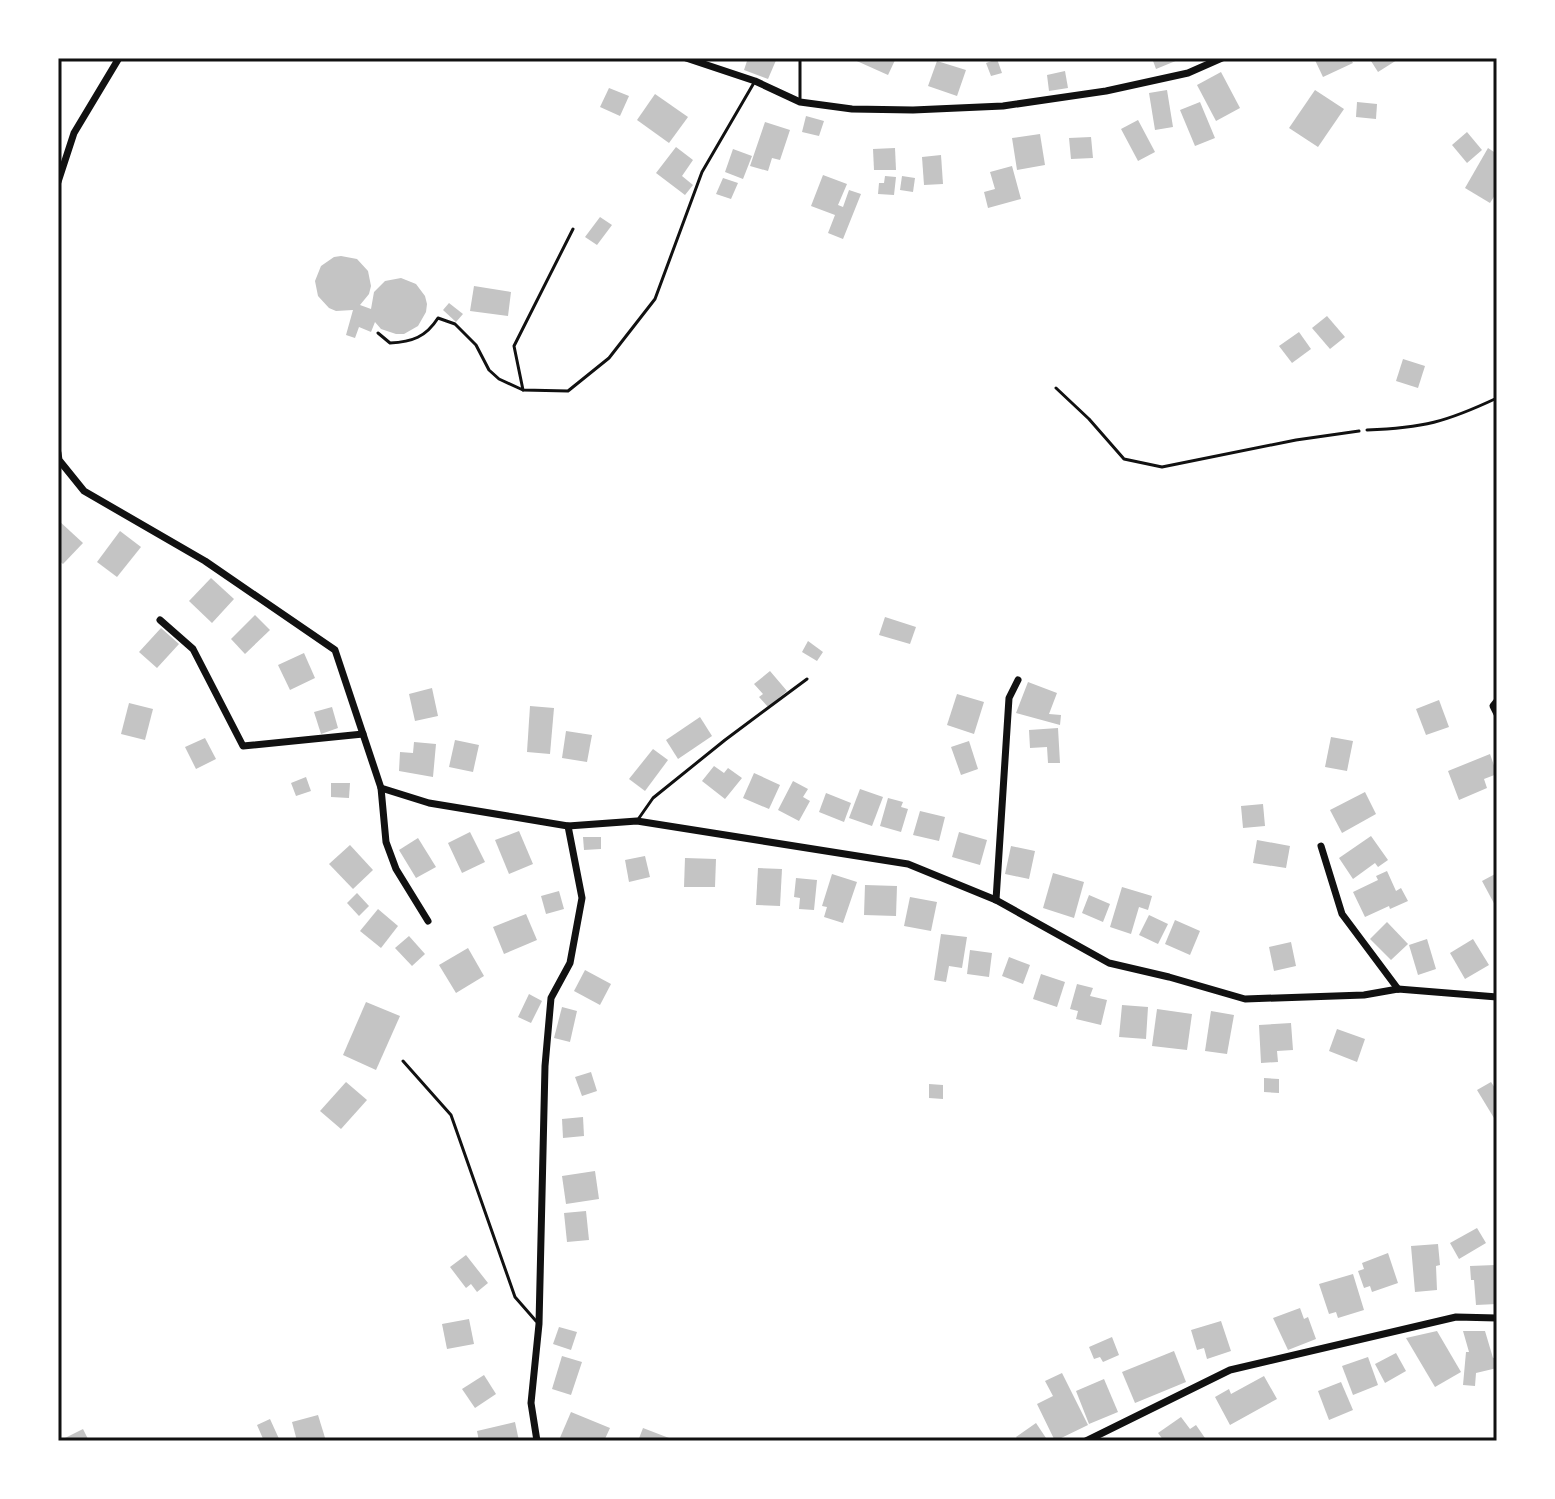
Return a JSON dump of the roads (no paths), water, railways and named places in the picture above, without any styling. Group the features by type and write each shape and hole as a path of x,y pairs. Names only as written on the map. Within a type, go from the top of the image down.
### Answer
{"street":[{"path":"58,182 74,133 119,58"},
{"path":"686,58 755,81 800,102 852,109 913,110 1003,106 1106,91 1188,73 1222,58"},
{"path":"58,453 59,460 84,491 205,561 335,650 381,788 386,842 396,869 428,921"},
{"path":"160,620 193,649 243,746 363,734"},
{"path":"996,900 1009,698 1018,680"},
{"path":"1497,701 1493,706 1497,714"},
{"path":"381,788 429,803 568,826 637,821 908,864 996,900 1109,963 1245,999 1350,996 1398,989 1496,996"},
{"path":"537,1441 531,1403 539,1324 545,1066 551,998 570,963 582,898 568,826"},
{"path":"1321,846 1342,914 1398,989"},
{"path":"1086,1441 1230,1370 1456,1317 1497,1318"}],"lane":[{"path":"800,58 800,102"},
{"path":"378,333 390,343 410,343 429,332 438,318 455,324 476,345 489,370 499,379 523,390 568,391 609,358 655,299 702,172 755,81"},
{"path":"523,390 514,346 573,229"},
{"path":"1367,430 1413,428 1441,422 1497,398"},
{"path":"637,821 653,798 807,679"},
{"path":"403,1061 451,1115 515,1297 539,1324"}]}
